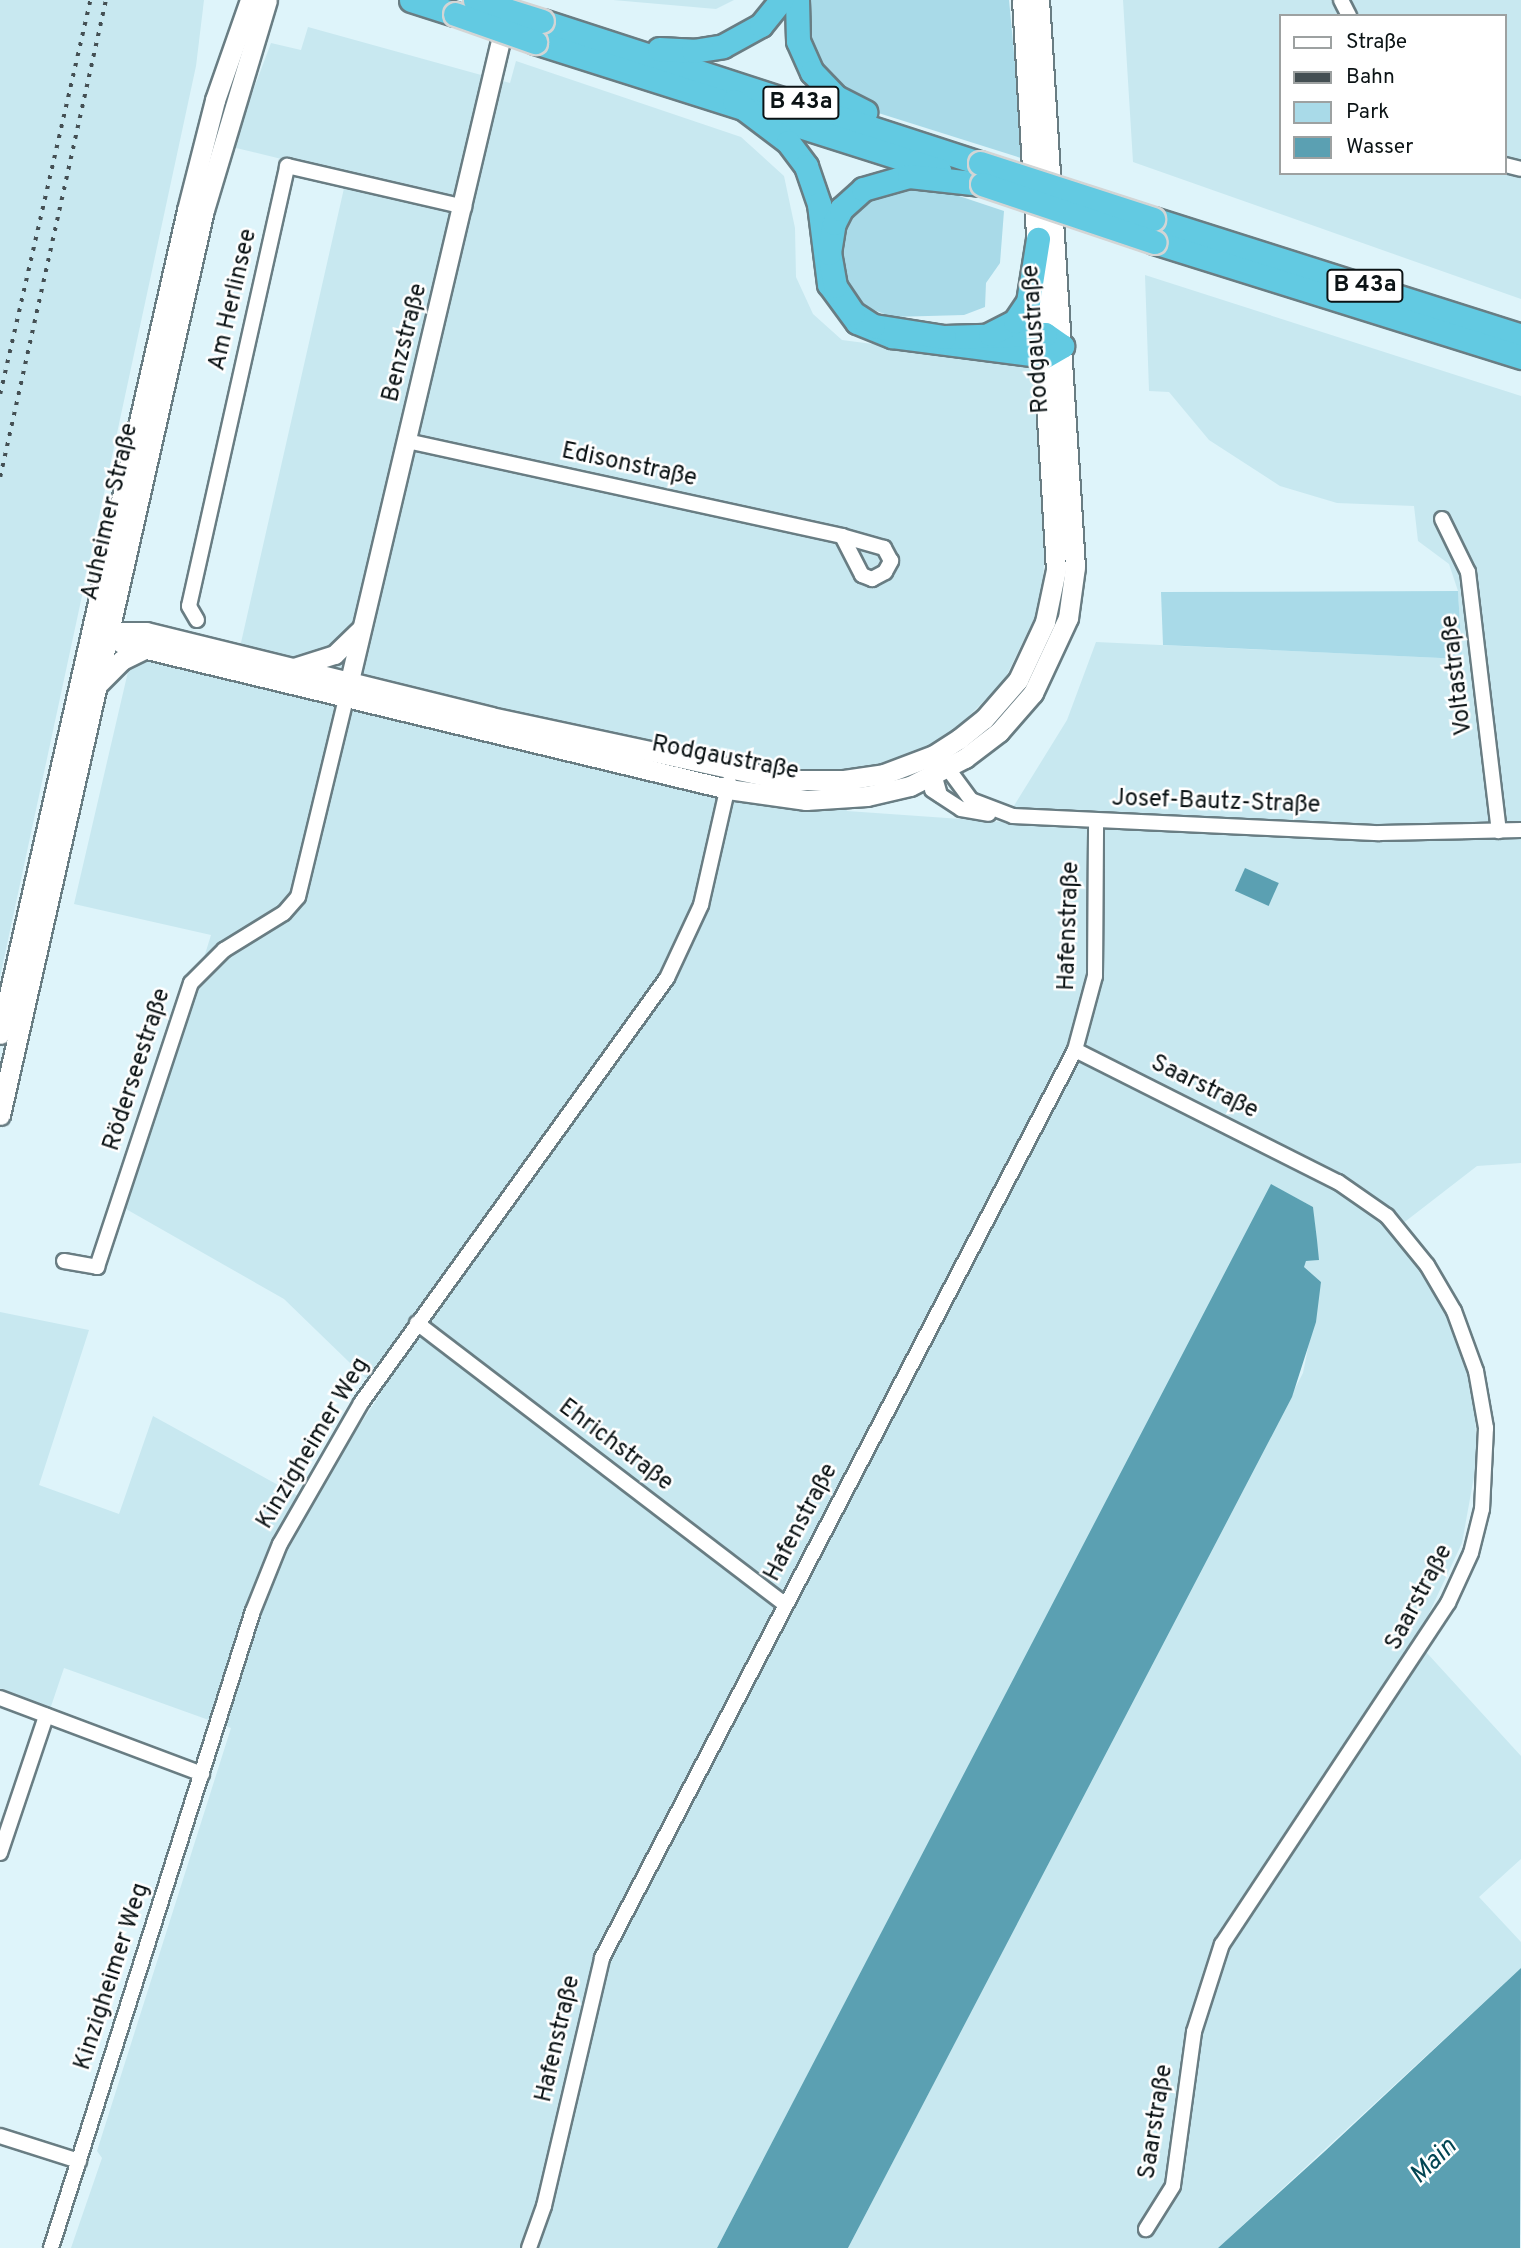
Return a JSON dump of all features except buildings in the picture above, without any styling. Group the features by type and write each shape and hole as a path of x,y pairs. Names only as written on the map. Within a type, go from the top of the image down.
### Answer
{"highway":[{"name":"B 43a","path":"411,0 456,15 621,46 981,174 1154,243 1521,357"},
{"name":"B 43a","path":"475,0 539,32 734,101 981,174 1153,219 1521,336"},
{"path":"621,46 693,51 723,46 761,24 781,0"},
{"path":"797,0 798,41 823,86 852,107 981,174"},
{"path":"734,101 788,142 806,166 819,204 828,284 857,322 892,336 1051,345"},
{"path":"981,174 928,176 872,184 841,209 829,253 840,296 873,326 944,337 986,335 1051,345"},
{"path":"986,335 1015,321 1028,302 1038,239"}],"main road":[{"name":"Auheimer Straße","path":"0,1115 6,1036 97,613 201,155 250,0"},
{"name":"Auheimer Straße","path":"6,1036 96,686 218,154 267,0"},
{"name":"Rodgaustraße","path":"146,640 730,780 827,800 940,780 985,744 1025,703 1048,666 1068,618 1075,567 1038,239 1022,0"},
{"name":"Rodgaustraße","path":"730,780 844,780 884,774 934,755 984,719 1018,680 1050,606 1057,542 1039,0"},
{"path":"96,686 146,640 125,610 120,585"},
{"path":"89,650 108,634 97,613"},
{"name":"Rodgaustraße","path":"108,634 292,668 348,690"}],"street":[{"name":"Benzstraße","path":"348,690 464,207 510,0"},
{"name":"Am Herlinsee","path":"197,620 189,606 287,166 464,207"},
{"name":"Edisonstraße","path":"407,441 842,536"},
{"name":"Voltastraße","path":"1442,519 1468,572 1499,831"},
{"path":"292,668 335,655 362,629"},
{"name":"Röderseestraße","path":"64,1261 97,1267 191,983 224,950 284,913 298,897 348,690"},
{"name":"Josef-Bautz-Straße","path":"934,755 940,780 971,800 1008,815 1380,833 1521,830"},
{"name":"Kinzigheimer Weg","path":"51,2248 253,1611 280,1544 332,1449 417,1323 667,978 701,905 730,780"},
{"path":"940,780 961,809 1008,815"},
{"name":"Hafenstraße","path":"529,2248 544,2206 602,1958 1075,1050 1095,968 1096,821"},
{"name":"Saarstraße","path":"1075,1050 1338,1182 1387,1216 1427,1265 1454,1311 1476,1371 1486,1428 1480,1520 1448,1603 1222,1944 1192,2041 1173,2186 1146,2229"},
{"name":"Ehrichstraße","path":"417,1323 785,1604"},
{"path":"0,1698 201,1774"},
{"path":"0,1853 46,1716"},
{"path":"0,2136 79,2161"}],"shaded area":[{"path":"0,0 204,0 196,66 0,977"},
{"path":"613,0 734,0 716,9"},
{"path":"1123,0 1521,0 1521,299 1133,162"},
{"path":"308,27 510,83 516,61 741,137 784,176 795,228 796,277 813,314 842,340 1034,365 1048,511 1041,604 1004,681 950,735 886,766 827,775 847,811 1004,822 1067,720 1096,642 1462,659 1458,591 1449,564 1418,541 1414,506 1337,503 1280,486 1209,440 1169,392 1149,391 1145,275 1521,396 1521,1163 1477,1166 1393,1231 1436,1290 1474,1390 1477,1460 1462,1543 1416,1641 1521,1756 1521,1859 1479,1897 1521,1942 1521,1968 1218,2248 848,2248 1303,1373 1321,1282 1303,1267 1306,1261 1318,1260 1313,1207 1272,1185 717,2248 71,2248 102,2158 97,2151 231,1728 64,1668 45,1724 0,1706 0,1312 89,1330 39,1485 119,1514 153,1416 309,1502 381,1393 284,1299 126,1209 211,935 74,904 130,663 147,660 233,678 347,175 232,147 271,43 301,50"}],"green space":[{"path":"802,0 1009,0 1024,159 853,105 814,69"},
{"path":"926,185 1004,211 1000,263 986,283 985,307 964,315 892,317 869,308 854,296 841,260 844,231 858,210 886,189"},
{"path":"1458,591 1462,659 1163,645 1161,592"}],"water":[{"path":"1245,868 1279,883 1269,906 1235,891"},
{"path":"1271,1184 1313,1207 1319,1260 1306,1261 1304,1267 1321,1282 1316,1322 1292,1397 848,2248 717,2248"},
{"name":"Main","path":"1521,1968 1520,2248 1218,2248 1324,2152"}],"railway":[{"path":"0,394 90,0"},
{"path":"0,477 106,0"}]}
